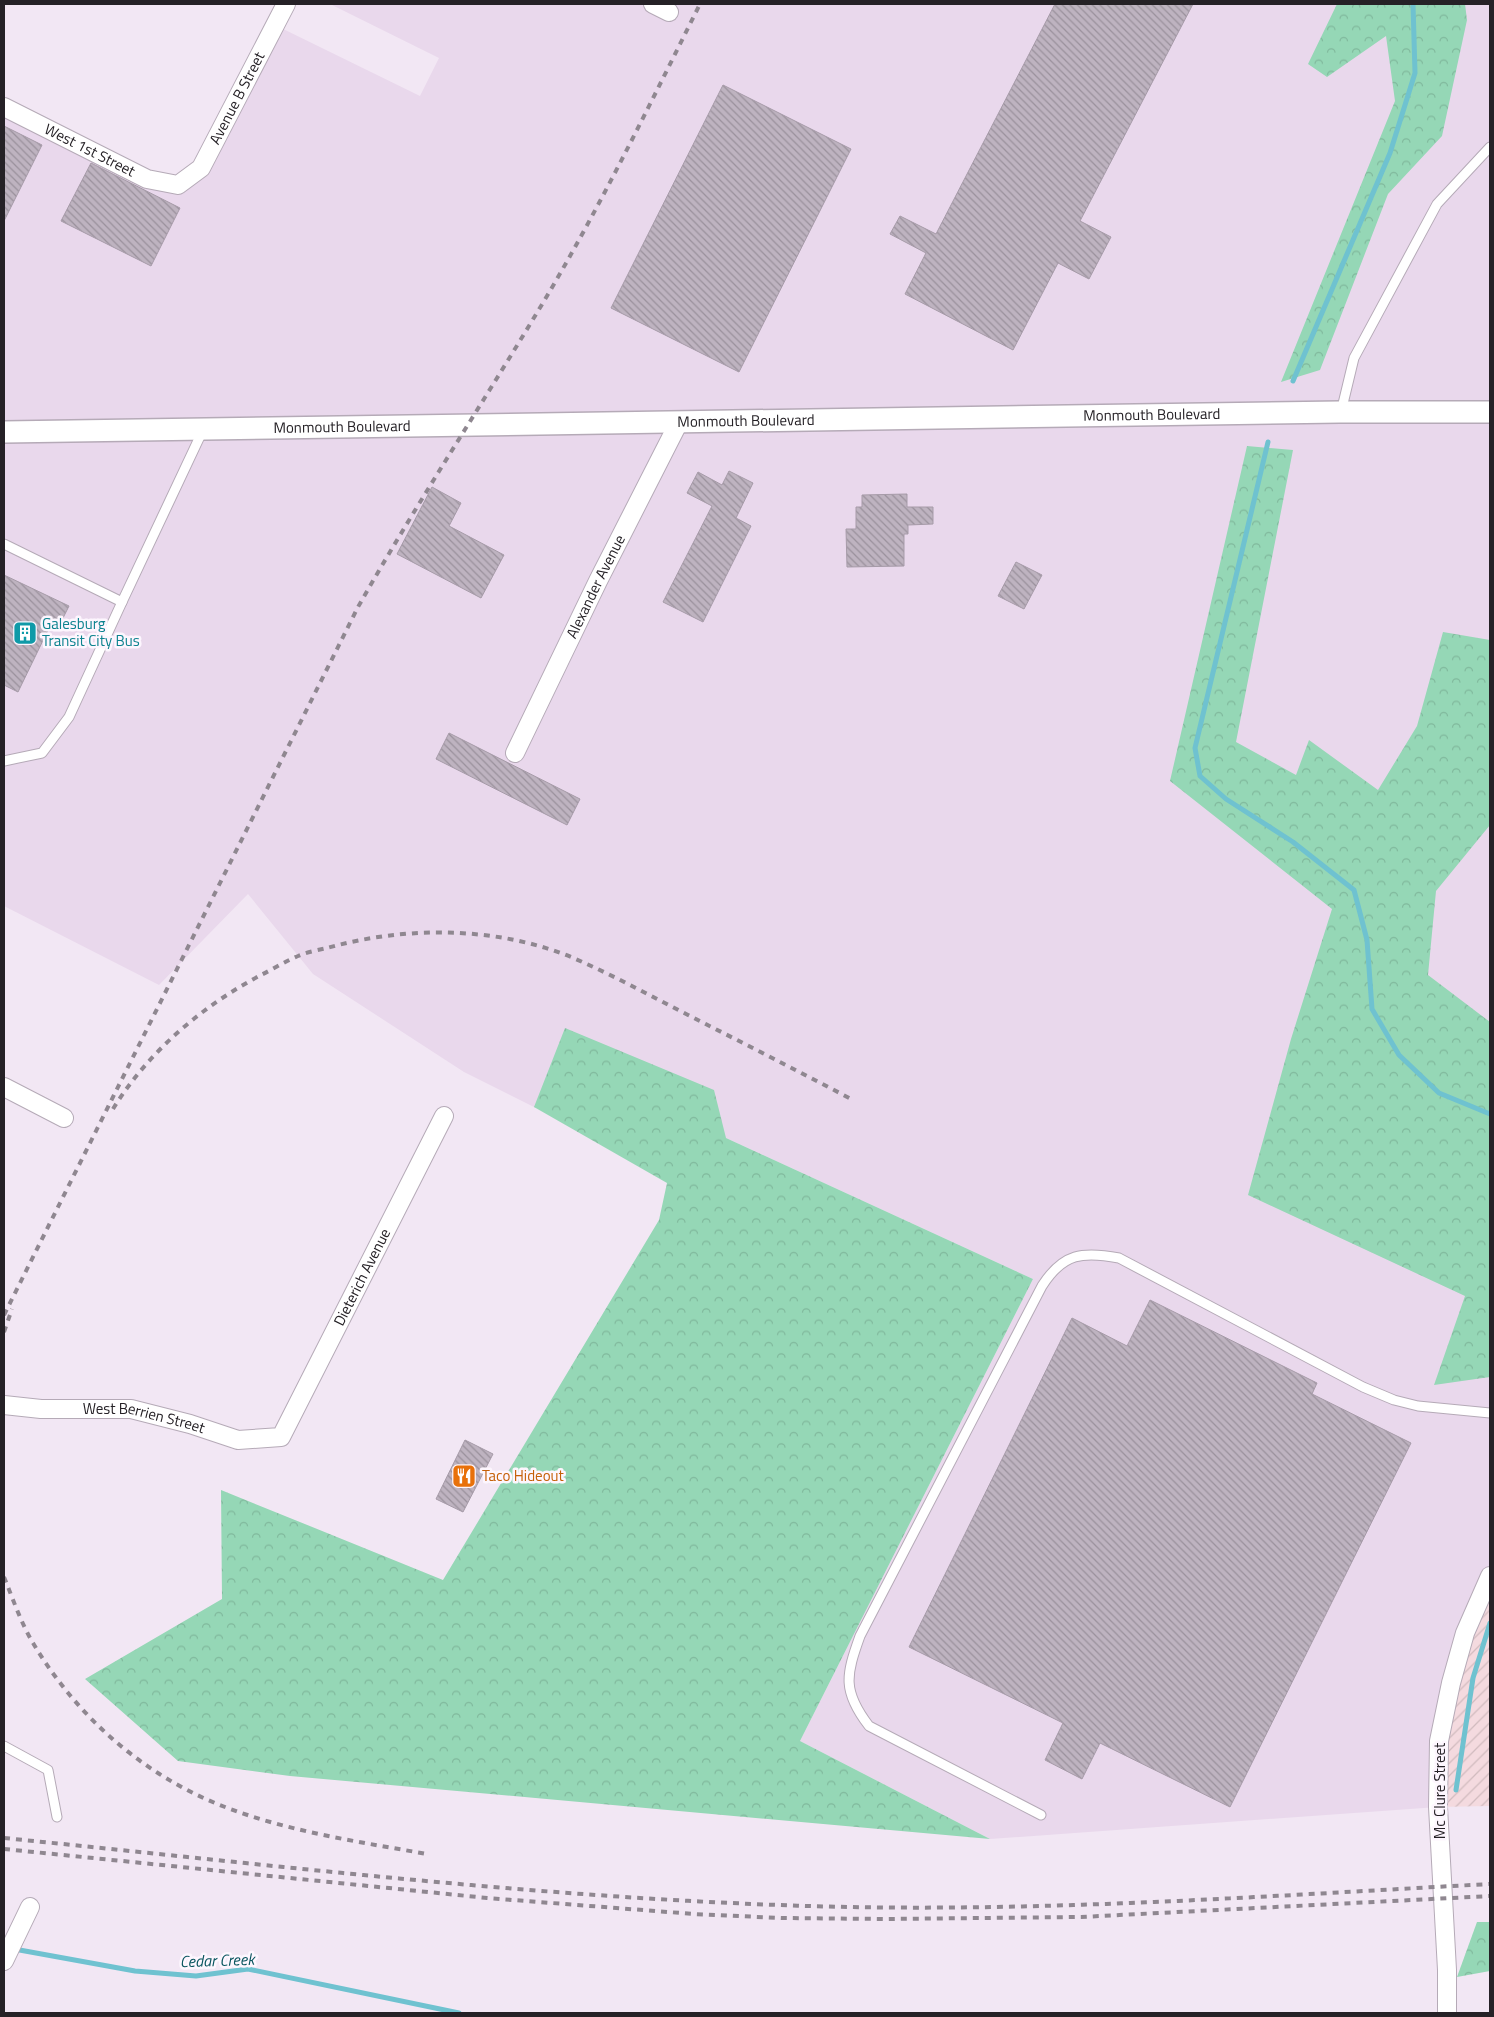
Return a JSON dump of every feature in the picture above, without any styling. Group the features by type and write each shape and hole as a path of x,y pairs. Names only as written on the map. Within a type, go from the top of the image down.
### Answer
{"street":[{"name":"Avenue B Street","path":"178,185 201,168 286,4"},
{"name":"West 1st Street","path":"4,106 147,179 178,185"},
{"name":"Monmouth Boulevard","path":"4,432 1340,412 1490,412"},
{"name":"Alexander Avenue","path":"515,753 594,590 679,422"},
{"path":"4,1087 64,1118"},
{"name":"Dieterich Avenue","path":"281,1437 444,1116"},
{"name":"West Berrien Street","path":"4,1405 41,1409 131,1409 190,1424 238,1440 281,1437"},
{"name":"Mc Clure Street","path":"1447,2013 1447,1970 1438,1807 1439,1741 1451,1683 1465,1633 1490,1576"},
{"path":"4,1961 30,1907"}],"lane":[{"path":"1340,412 1354,358 1437,204 1490,147"},
{"path":"4,761 42,753 69,717 204,428"},
{"path":"4,544 122,602"},
{"path":"1041,1815 869,1726 857,1710 850,1692 849,1677 851,1662 865,1627 1042,1286 1060,1264 1075,1256 1094,1253 1119,1258 1363,1387 1394,1400 1418,1406 1490,1413"},
{"path":"4,1746 48,1770 56,1817"}],"shaded area":[{"path":"330,4 1490,4 1490,1576 1438,1807 990,1839 800,1741 1033,1279 726,1138 534,1107 464,1072 313,974 248,894 159,985 4,906 4,107 178,185 201,168 275,25 420,96 439,58"},
{"path":"1490,1576 1490,1806 1438,1807 1439,1741"}],"green space":[{"path":"1337,4 1465,4 1467,20 1442,136 1388,194 1320,370 1281,382 1395,101 1386,36 1327,77 1308,64"},
{"path":"1247,446 1293,450 1236,742 1296,775 1309,740 1378,790 1417,726 1443,632 1490,640 1490,825 1436,891 1428,975 1490,1022 1490,1377 1434,1385 1465,1296 1248,1195 1291,1039 1332,909 1170,781"},
{"path":"565,1028 714,1090 726,1138 1033,1279 800,1741 990,1839 290,1776 178,1761 85,1679 222,1599 221,1490 443,1580 659,1220 667,1183 534,1107"},
{"path":"1477,1922 1490,1922 1490,1971 1457,1977"}],"building":[{"path":"1055,4 1193,4 1080,221 1111,237 1089,279 1058,263 1013,350 905,294 926,253 890,234 900,216 936,234"},
{"path":"723,85 851,149 739,372 611,308"},
{"path":"4,126 42,145 4,221"},
{"path":"91,163 180,208 151,266 61,221"},
{"path":"729,471 753,483 736,518 751,526 703,622 663,602 712,506 687,493 698,472 722,485"},
{"path":"432,487 461,503 449,526 504,555 481,598 397,554"},
{"path":"907,494 907,507 933,507 933,524 908,525 908,534 904,534 904,566 847,567 846,529 856,529 856,507 862,507 862,495"},
{"path":"1016,562 1042,575 1024,609 998,596"},
{"name":"Galesburg Transit City Bus","path":"4,575 69,606 57,630 50,626 18,692 4,685"},
{"path":"449,733 580,799 567,825 436,759"},
{"path":"1150,1300 1317,1383 1312,1394 1411,1443 1230,1807 1100,1743 1082,1779 1045,1760 1063,1723 909,1647 1072,1318 1127,1346"},
{"name":"Taco Hideout","path":"465,1440 493,1454 463,1512 436,1499"}],"waterway":[{"path":"1293,381 1390,153 1415,73 1413,4"},
{"path":"1268,442 1195,748 1200,776 1226,799 1293,842 1354,890 1367,940 1372,1009 1399,1055 1439,1093 1490,1114"},
{"path":"1456,1790 1473,1678 1490,1623"},
{"name":"Cedar Creek","path":"14,1949 135,1971 196,1976 248,1969 459,2013"}],"railway":[{"path":"4,1315 358,607 404,528 524,335 568,260 626,151 700,4"},
{"path":"113,1109 143,1068 178,1032 197,1016 239,987 305,953 357,941 418,933 450,933 512,939 571,957 601,970 853,1100"},
{"path":"4,1332 12,1309"},
{"path":"4,1577 17,1611 33,1643 70,1695 115,1741 167,1779 195,1794 250,1816 300,1830 427,1854"},
{"path":"4,1838 507,1888 607,1896 809,1906 894,1908 1065,1905 1490,1884"},
{"path":"4,1849 487,1898 694,1914 781,1918 1081,1917 1490,1896"}],"place":[{"name":"Galesburg Transit City Bus","path":"25,633"},
{"name":"Taco Hideout","path":"464,1476"}]}
